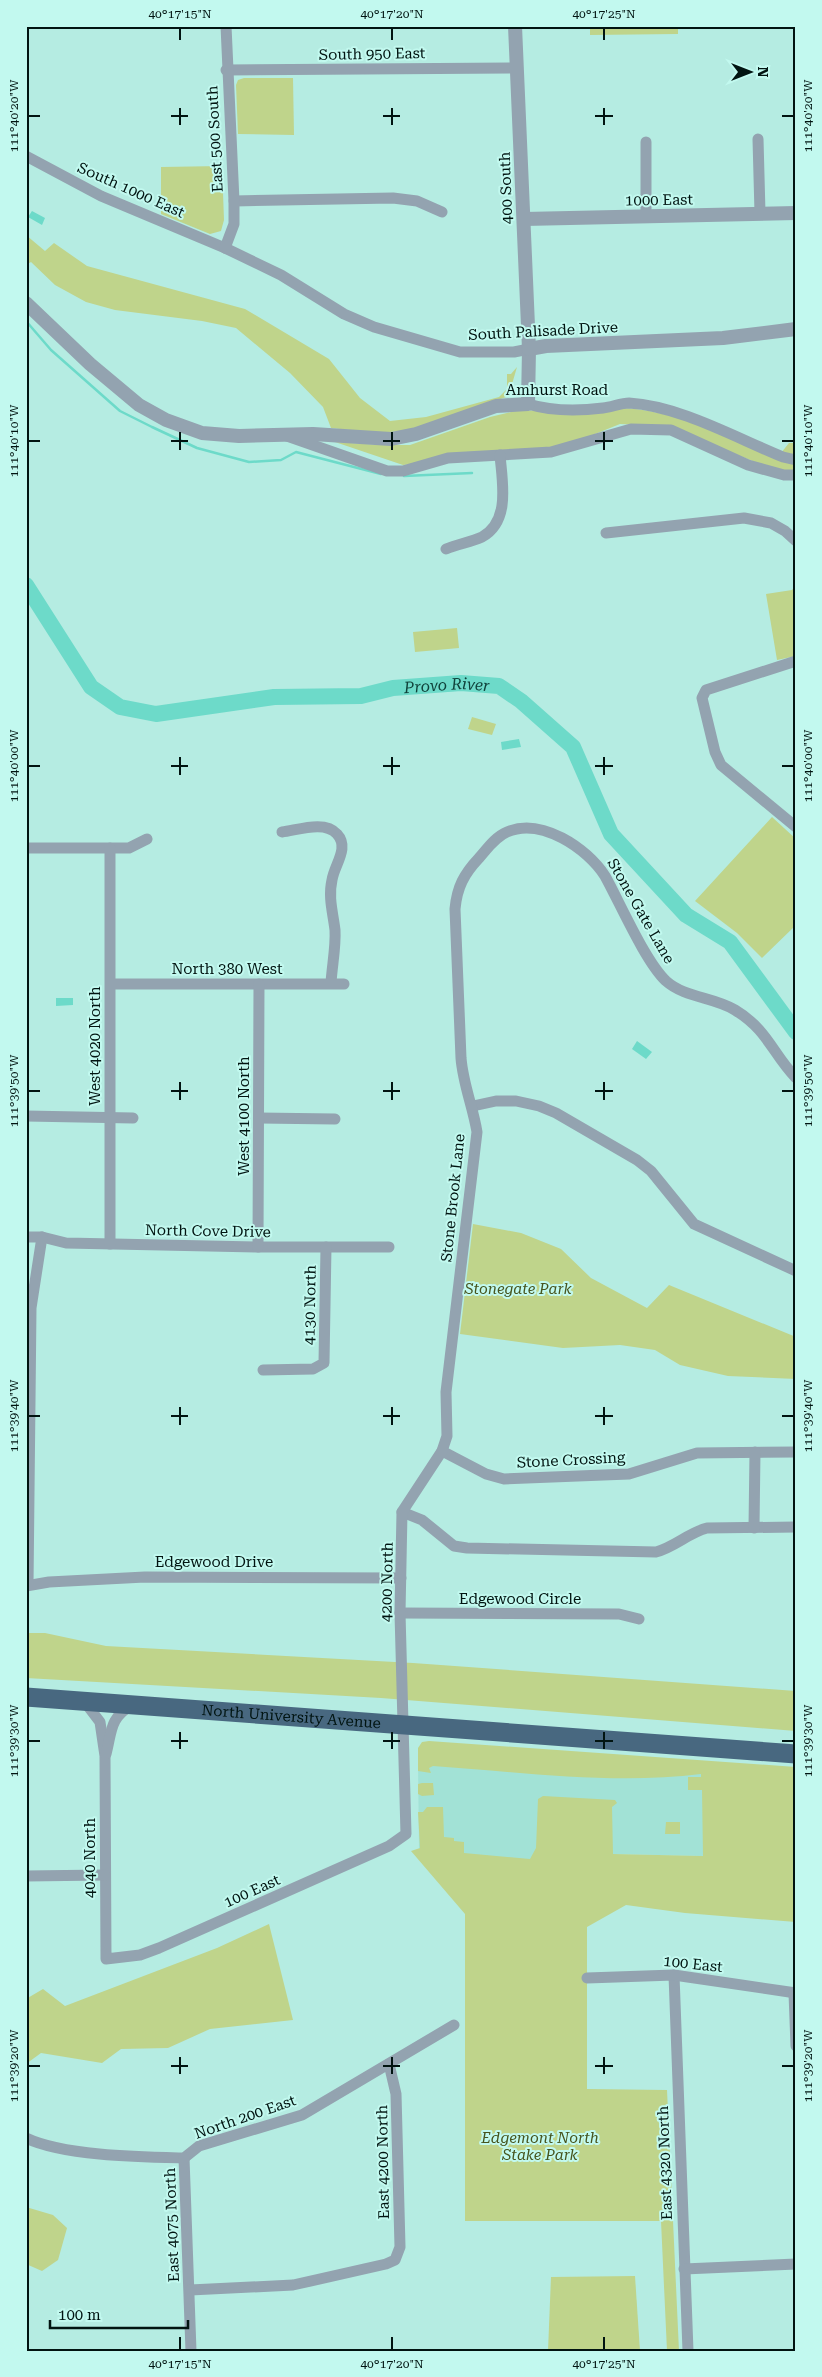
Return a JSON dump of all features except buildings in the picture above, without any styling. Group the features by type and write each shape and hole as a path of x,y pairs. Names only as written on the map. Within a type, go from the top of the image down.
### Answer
{"highway":[{"name":"North University Avenue","path":"26,1697 796,1754"}],"street":[{"name":"East 500 South","path":"225,248 234,224 226,70 226,26"},
{"name":"400 South","path":"515,26 529,349 528,404"},
{"name":"South 950 East","path":"226,70 517,68"},
{"path":"758,139 760,213"},
{"path":"646,142 646,216"},
{"name":"South 1000 East","path":"26,156 101,196 225,248"},
{"path":"234,201 393,198 417,202 442,212"},
{"name":"1000 East","path":"524,219 796,213"},
{"name":"South Palisade Drive","path":"225,248 281,275 344,314 374,327 460,352 514,352 546,346 723,338 796,329"},
{"name":"Amhurst Road","path":"26,304 125,395 160,417 202,433 239,436 313,434 391,439 422,432 496,406 528,404 553,409 604,408 627,403 645,405 684,416 783,458 796,460"},
{"path":"284,435 387,471 404,471 448,458 552,452 631,429 671,430 748,465 784,475 796,475"},
{"path":"446,549 485,536 495,525 503,505 500,455"},
{"path":"606,533 744,518 771,523 785,531 796,541"},
{"path":"796,661 706,690 702,698 715,752 721,765 796,827"},
{"path":"282,832 327,827 336,832 342,841 342,854 332,877 330,889 335,930 331,983"},
{"name":"Stone Gate Lane","path":"494,841 507,832 537,828 582,849 597,863 605,876 657,971 681,991 714,1000 748,1018 768,1037 796,1078"},
{"path":"26,848 134,847 147,839"},
{"name":"Stone Brook Lane","path":"442,1451 447,1436 446,1392 477,1132 473,1106 463,1078 461,1058 455,909 457,892 465,874 494,841"},
{"name":"West 4020 North","path":"110,848 110,1244"},
{"name":"North 380 West","path":"110,984 344,984"},
{"name":"West 4100 North","path":"258,1247 260,1118 259,984"},
{"path":"473,1106 496,1101 516,1101 539,1106 556,1113 637,1160 651,1171 694,1224 796,1271"},
{"path":"26,1116 133,1118"},
{"path":"260,1118 335,1119"},
{"name":"North Cove Drive","path":"26,1237 42,1237 66,1243 258,1247 389,1247"},
{"path":"27,1586 31,1308 42,1237"},
{"name":"4130 North","path":"263,1370 313,1369 324,1363 326,1247"},
{"path":"442,1451 402,1512 422,1520 454,1546 460,1548 656,1552 667,1549 694,1531 707,1528 796,1527"},
{"name":"Stone Crossing","path":"442,1451 486,1474 504,1479 629,1474 697,1453 796,1452"},
{"path":"754,1528 755,1452"},
{"name":"4200 North","path":"402,1512 400,1613 406,1834"},
{"name":"Edgewood Drive","path":"27,1586 49,1582 145,1577 401,1578"},
{"name":"Edgewood Circle","path":"400,1613 619,1614 639,1619"},
{"name":"4040 North","path":"84,1701 100,1722 105,1756 106,1959"},
{"name":"4040 North","path":"105,1756 112,1723 132,1705"},
{"name":"100 East","path":"106,1959 140,1955 159,1948 389,1846 406,1834"},
{"path":"26,1876 105,1876"},
{"name":"100 East","path":"587,1978 674,1975 795,1993"},
{"name":"East 4320 North","path":"674,1975 688,2351"},
{"path":"795,1993 796,2046"},
{"name":"North 200 East","path":"26,2138 40,2145 61,2149 145,2157 184,2158 198,2146 302,2115 454,2024"},
{"name":"East 4200 North","path":"190,2290 293,2285 386,2264 395,2260 400,2247 396,2094 388,2064"},
{"name":"East 4075 North","path":"184,2158 192,2351"},
{"path":"684,2269 796,2264"}],"shaded area":[{"path":"32,211 45,218 42,225 28,217"},
{"path":"519,739 521,747 502,750 501,742"},
{"path":"56,998 73,998 73,1005 56,1006"},
{"path":"637,1041 652,1052 646,1059 632,1049"},
{"path":"418,1762 674,1768 711,1775 705,1856 612,1854 585,1872 419,1848"}],"green space":[{"path":"590,26 678,26 678,34 590,35"},
{"path":"244,78 293,78 294,135 238,134 236,85 238,80"},
{"path":"222,166 224,220 221,231 210,234 161,214 161,167"},
{"path":"26,235 45,251 54,243 87,266 245,309 329,359 360,398 390,421 426,417 499,397 507,389 507,374 511,374 517,367 510,391 506,397 413,430 378,433 331,428 323,407 290,373 236,328 202,321 115,310 86,302 55,285 31,262 26,265"},
{"path":"621,408 641,410 681,419 720,433 777,458 789,443 796,443 796,471 784,471 755,462 667,426 620,424 560,448 403,465 335,442 410,445 490,417 515,411"},
{"path":"796,585 796,656 777,660 766,594 792,590"},
{"path":"457,628 459,648 415,652 413,632"},
{"path":"472,717 496,724 492,735 468,729"},
{"path":"772,817 796,839 796,925 762,958 737,933 695,901"},
{"name":"Stonegate Park","path":"473,1224 521,1233 561,1249 591,1278 647,1308 669,1285 796,1337 796,1379 728,1376 680,1365 655,1350 620,1345 563,1348 460,1334"},
{"path":"26,1633 45,1633 106,1646 413,1663 796,1691 796,1731 381,1698 26,1678"},
{"name":"Edgemont North Stake Park","path":"422,1742 796,1767 796,1922 685,1913 626,1905 587,1927 587,2089 667,2090 679,2351 667,2351 661,2221 465,2221 465,1914 411,1851 420,1848 418,1812 423,1812 427,1807 443,1807 444,1837 464,1842 464,1853 530,1859 536,1848 538,1799 543,1796 615,1800 617,1803 612,1807 613,1854 703,1856 702,1790 688,1790 688,1777 701,1777 701,1774 668,1777 601,1778 433,1766 429,1768 431,1773 418,1771 418,1748"},
{"path":"433,1783 434,1795 422,1796 418,1794 418,1784"},
{"path":"666,1822 680,1822 680,1834 665,1834"},
{"path":"269,1924 293,2020 210,2029 168,2048 121,2049 102,2063 41,2053 26,2064 26,1999 43,1989 65,2006 217,1948"},
{"path":"26,2207 53,2215 67,2228 58,2260 42,2271 26,2264"},
{"path":"635,2276 640,2351 548,2351 551,2277"}],"waterway":[{"path":"26,321 51,350 120,411 197,448 249,462 281,460 296,452 381,474"},
{"path":"404,476 472,473"},
{"name":"Provo River","path":"26,585 91,687 120,707 156,714 274,697 361,696 393,688 461,683 499,686 521,701 573,747 611,834 686,915 730,942 796,1032"}]}
